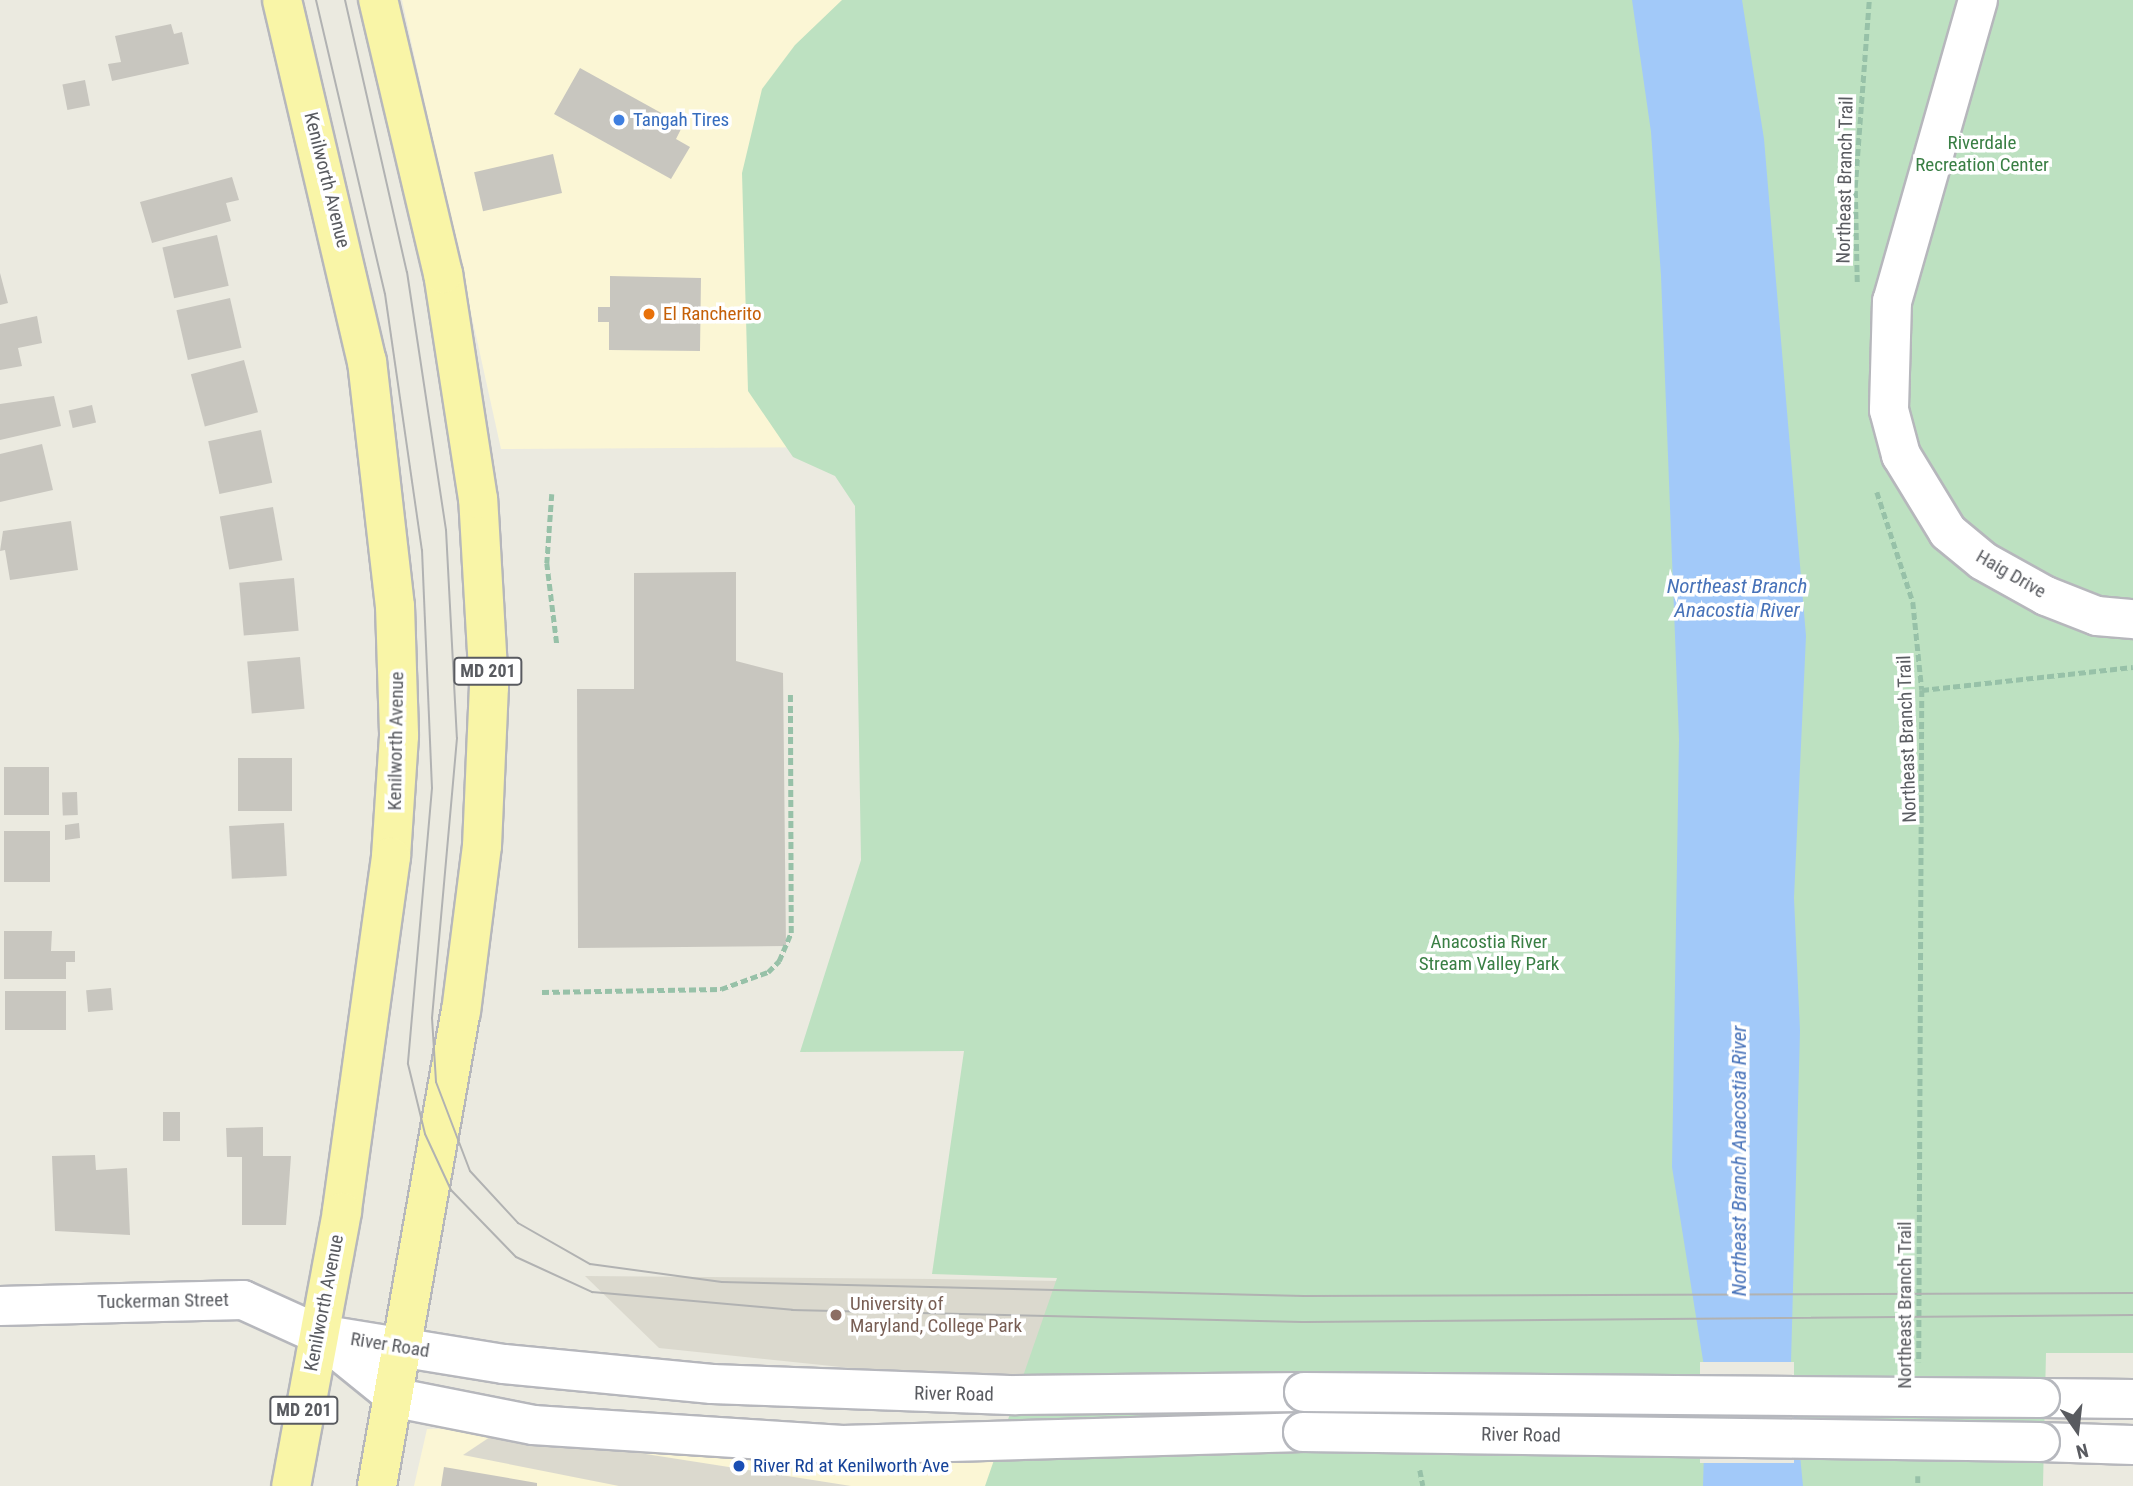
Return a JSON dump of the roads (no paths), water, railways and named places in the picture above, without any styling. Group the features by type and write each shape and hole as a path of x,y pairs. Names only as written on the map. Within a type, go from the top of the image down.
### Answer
{"main road":[{"name":"Kenilworth Avenue","path":"282,0 367,361 398,664 391,857 318,1334 290,1486"},
{"name":"MD 201","path":"377,1486 397,1398 482,846 488,633 478,499 443,275 378,0"}],"street":[{"name":"Haig Drive","path":"1978,0 1892,301 1889,411 1917,485 1948,532 1983,561 2084,611 2133,618"},
{"name":"Tuckerman Street","path":"0,1306 243,1300 318,1334"},
{"name":"River Road","path":"318,1334 577,1372 822,1391 2133,1399"},
{"name":"River Road","path":"318,1334 397,1398 533,1425 737,1443 1303,1432 2040,1442 2133,1446"}],"water":[{"name":"Northeast Branch Anacostia River","path":"1632,0 1742,0 1764,139 1806,636 1794,898 1800,1031 1791,1362 1803,1486 1703,1486 1706,1379 1672,1167 1679,739 1661,276 1651,132"}],"tram line":[{"path":"316,0 385,294 422,550 432,788 408,1064 425,1134 451,1190 516,1257 592,1292 792,1310 1306,1322 2133,1315"},
{"path":"345,0 407,272 446,530 457,738 432,1018 436,1082 470,1171 518,1223 590,1264 722,1282 1304,1296 2133,1293"}],"place":[{"name":"Tangah Tires","path":"619,120"},
{"name":"El Rancherito","path":"649,314"},
{"name":"University of Maryland, College Park","path":"836,1315"},
{"name":"River Rd at Kenilworth Ave","path":"739,1466"}],"park label":[{"name":"Riverdale Recreation Center","path":"1982,154"},
{"name":"Anacostia River Stream Valley Park","path":"1489,953"}]}
